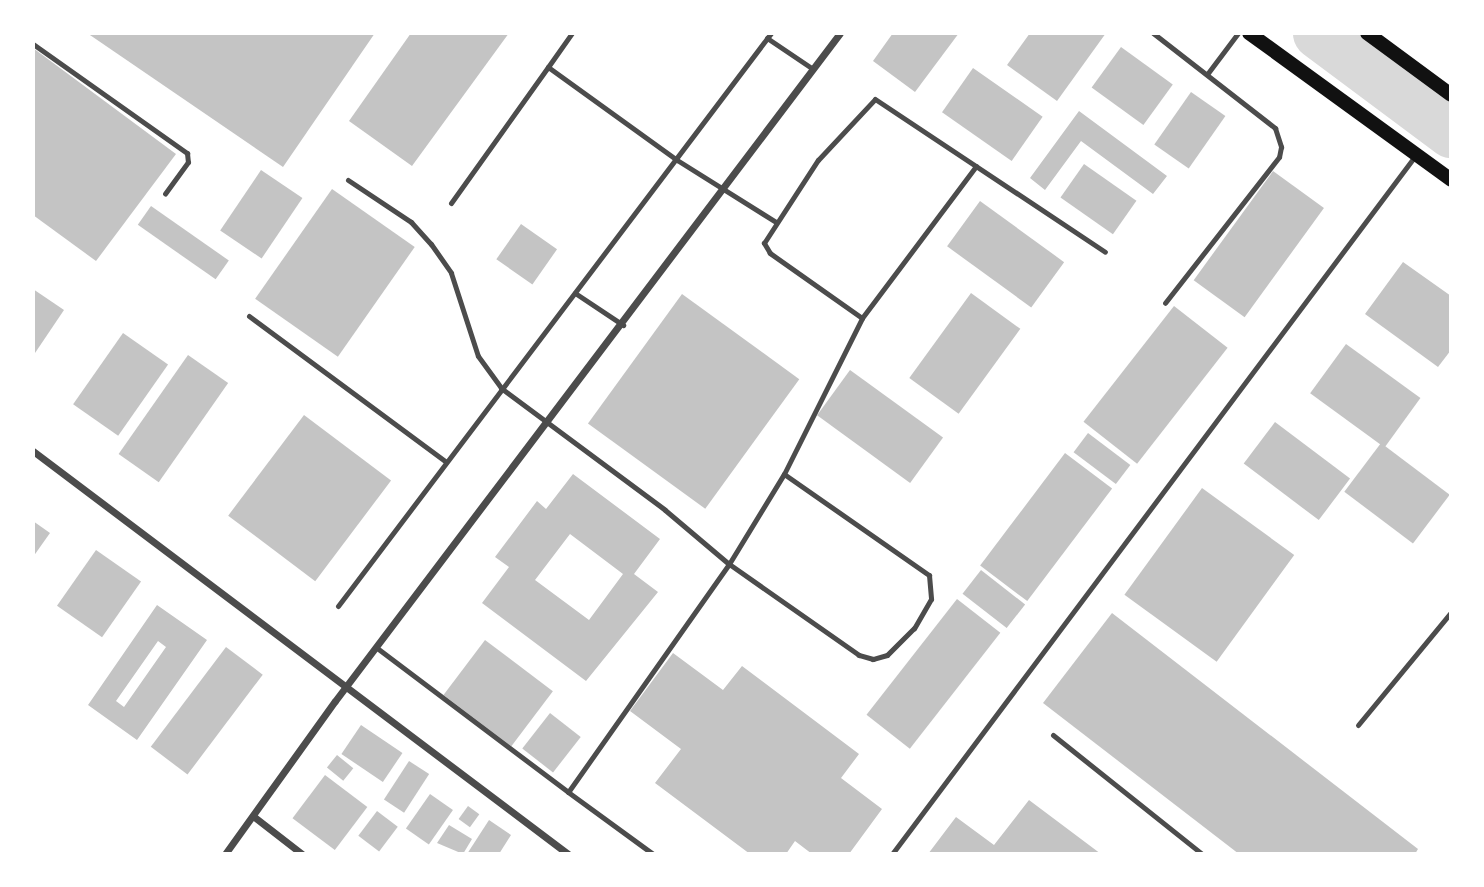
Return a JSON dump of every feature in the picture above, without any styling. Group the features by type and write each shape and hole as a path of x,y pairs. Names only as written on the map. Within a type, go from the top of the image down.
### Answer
{"main road":[{"path":"1249,33 1451,180"},
{"path":"1367,33 1451,95"}],"street":[{"path":"225,854 346,686 550,422 840,33"},
{"path":"33,451 568,854"},
{"path":"253,816 302,854"}],"lane":[{"path":"451,203 572,33"},
{"path":"1153,33 1208,73 1275,128 1281,147 1279,157 1165,303"},
{"path":"1208,73 1238,33"},
{"path":"338,606 769,36 814,69"},
{"path":"33,44 187,153 188,162 165,194"},
{"path":"548,67 677,160 775,222"},
{"path":"862,317 765,248 775,222 818,160 875,99 1105,252"},
{"path":"892,854 1416,154"},
{"path":"568,792 729,564 784,474 862,317 976,166"},
{"path":"348,180 411,222 431,244 451,273 478,356 502,388 550,422 729,564 859,655 873,659 887,655 914,628 931,599 929,575 784,474"},
{"path":"575,293 623,325"},
{"path":"248,316 446,461"},
{"path":"1358,725 1451,612"},
{"path":"377,648 653,854"},
{"path":"1053,735 1202,854"}],"building":[{"path":"87,33 375,33 283,167"},
{"path":"411,33 509,33 412,166 349,121"},
{"path":"893,33 959,33 915,92 873,61"},
{"path":"1030,33 1106,33 1057,101 1007,65"},
{"path":"1121,47 1173,85 1143,125 1092,87"},
{"path":"33,48 176,154 96,261 33,215"},
{"path":"973,68 1043,117 1012,161 942,112"},
{"path":"1191,92 1225,116 1189,169 1154,144"},
{"path":"1079,111 1167,176 1153,194 1081,141 1045,190 1030,178"},
{"path":"1084,164 1136,201 1113,234 1060,198"},
{"path":"261,170 302,198 262,258 220,231"},
{"path":"1273,171 1324,208 1245,317 1194,280"},
{"path":"332,189 415,247 338,357 255,299"},
{"path":"980,201 1064,262 1031,307 947,246"},
{"path":"151,206 229,260 216,279 138,225"},
{"path":"521,224 557,249 532,284 496,259"},
{"path":"1403,262 1451,296 1451,350 1438,367 1365,314"},
{"path":"33,289 64,310 33,356"},
{"path":"971,293 1020,329 959,414 909,378"},
{"path":"682,294 799,379 705,509 588,423"},
{"path":"1174,306 1228,348 1137,464 1083,422"},
{"path":"123,333 168,365 118,436 73,404"},
{"path":"1346,344 1420,398 1385,447 1310,393"},
{"path":"188,355 228,383 159,482 119,454"},
{"path":"850,370 943,438 910,483 817,415"},
{"path":"304,415 391,481 315,581 228,516"},
{"path":"1275,422 1350,479 1319,520 1244,464"},
{"path":"1088,433 1130,465 1116,484 1074,452"},
{"path":"1381,443 1450,495 1413,543 1344,492"},
{"path":"1065,453 1112,489 1027,601 980,566"},
{"path":"573,474 660,539 634,574 658,592 586,681 482,603 509,567 495,557 537,501 546,509","holes":["570,534 623,574 589,620 535,580"]},
{"path":"1202,488 1294,555 1217,662 1124,595"},
{"path":"33,521 50,533 33,557"},
{"path":"96,550 141,582 102,637 57,606"},
{"path":"981,570 1025,604 1007,628 963,594"},
{"path":"957,599 1000,633 910,749 866,715"},
{"path":"157,605 207,640 137,740 88,705","holes":["158,641 166,647 124,707 116,701"]},
{"path":"1112,613 1418,849 1415,854 1239,854 1043,703"},
{"path":"485,640 553,691 511,746 443,695"},
{"path":"226,647 263,675 188,775 151,747"},
{"path":"673,653 723,690 742,666 859,754 841,778 882,809 849,854 812,854 795,841 786,854 750,854 655,783 681,749 630,711"},
{"path":"550,713 581,737 553,772 522,748"},
{"path":"361,725 402,753 383,782 341,754"},
{"path":"337,755 353,768 343,781 327,767"},
{"path":"409,761 429,774 404,813 384,800"},
{"path":"325,775 367,807 335,850 293,818"},
{"path":"430,794 453,810 429,844 406,828"},
{"path":"1029,800 1101,854 928,854 956,817 994,845"},
{"path":"468,806 479,814 470,827 459,819"},
{"path":"377,811 398,827 379,851 358,836"},
{"path":"489,820 511,835 499,854 467,854"},
{"path":"449,825 472,839 463,854 437,843"}],"waterway":[{"path":"1318,33 1451,132"}]}
